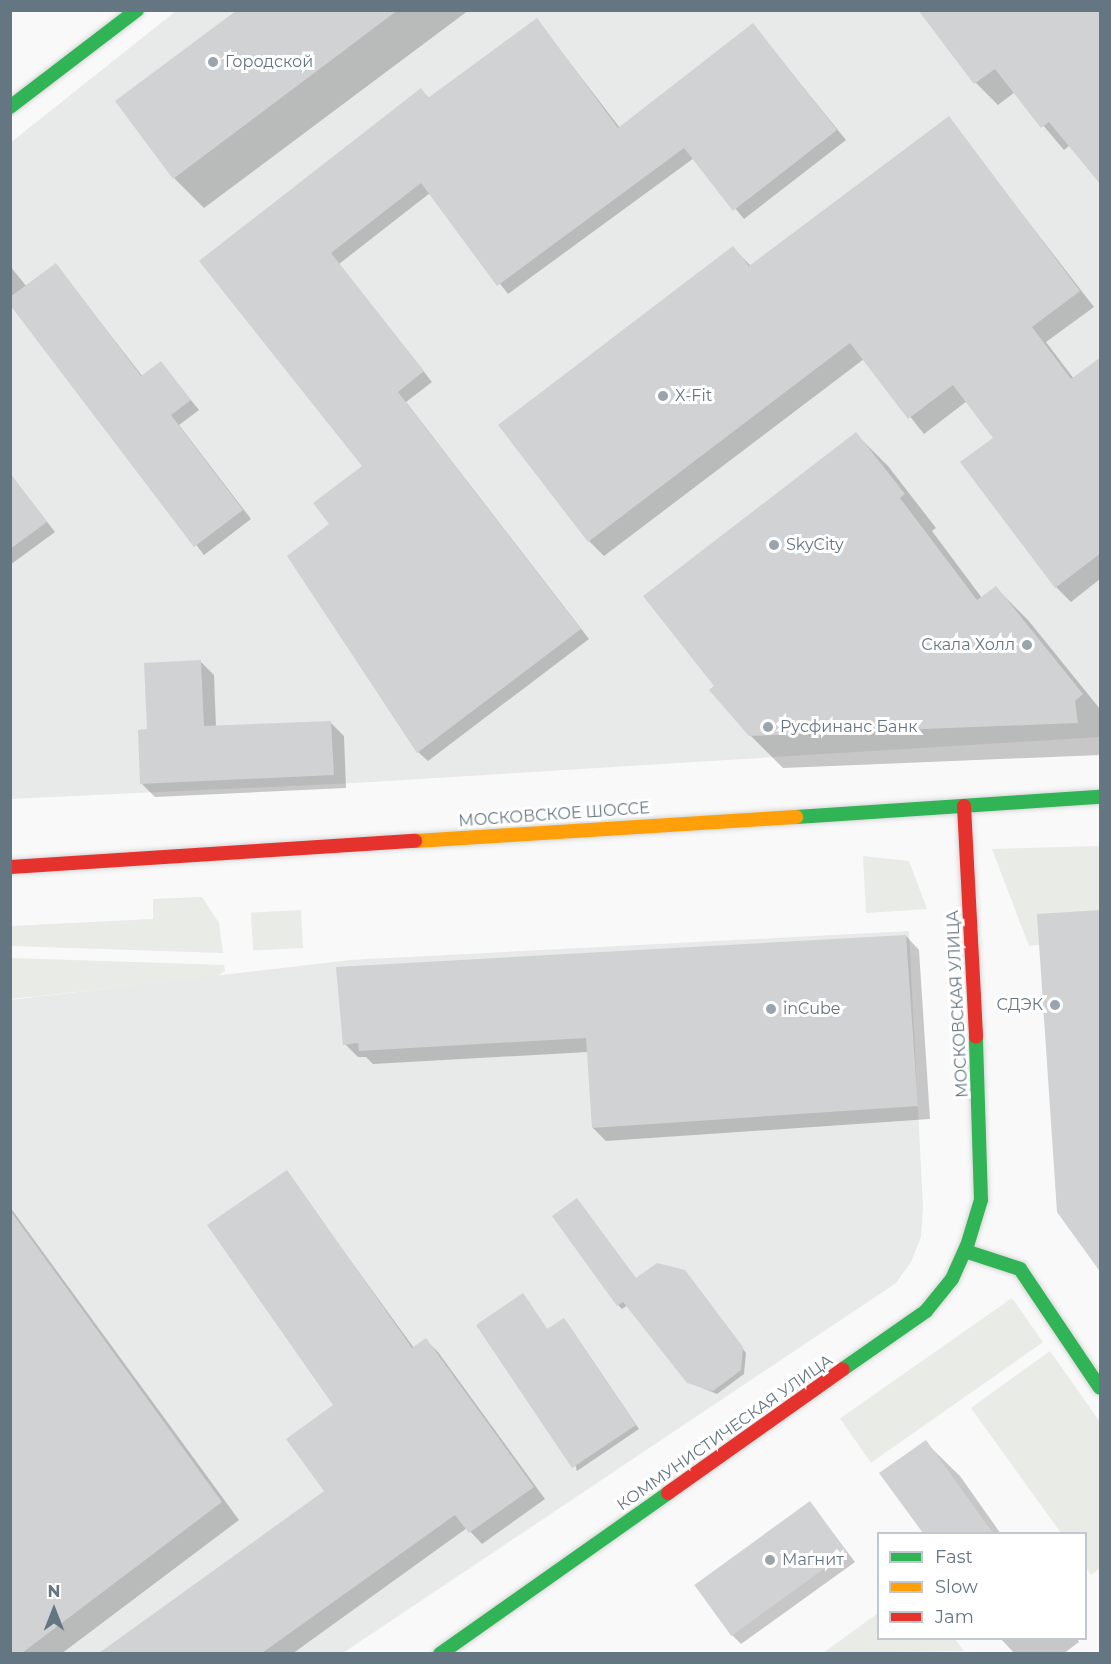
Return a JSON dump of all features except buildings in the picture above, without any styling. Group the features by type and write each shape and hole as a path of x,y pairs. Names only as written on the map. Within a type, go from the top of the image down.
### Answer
{"main road":[{"path":"10,107 137,10"},
{"name":"МОСКОВСКОЕ ШОССЕ","path":"10,867 1101,797"},
{"name":"МОСКОВСКАЯ УЛИЦА","path":"964,806 981,1143 981,1200"},
{"name":"КОММУНИСТИЧЕСКАЯ УЛИЦА","path":"440,1653 926,1311 952,1279 965,1251 981,1200"},
{"path":"965,1251 1020,1269 1101,1388"}],"shaded area":[{"path":"176,11 1100,11 1100,737 355,783 11,799 10,143"},
{"path":"1100,846 1100,937 1029,946 992,849"},
{"path":"863,856 909,861 927,909 866,913"},
{"path":"202,897 219,923 223,953 11,946 11,926 153,919 153,899"},
{"path":"301,910 303,948 253,951 251,913"},
{"path":"909,931 923,1207 921,1237 911,1262 896,1283 343,1653 11,1653 10,1000 350,960"},
{"path":"11,958 224,965 225,971 216,977 11,999"},
{"path":"1012,1298 1043,1342 871,1463 840,1418"},
{"path":"1050,1351 1100,1422 1100,1568 1091,1575 1087,1569 1087,1532 1060,1532 971,1408"},
{"path":"877,1614 877,1640 956,1640 964,1651 823,1653"}],"traffic: fast":[{"path":"10,107 137,10"},
{"path":"796,817 1100,797"},
{"path":"843,1369 926,1311 952,1279 967,1246 981,1200 976,1037"},
{"path":"965,1251 1020,1269 1100,1388"},
{"path":"440,1654 668,1493"}],"traffic: slow":[{"path":"415,841 796,817"}],"traffic: jam":[{"path":"964,806 976,1037"},
{"path":"10,867 415,841"},
{"path":"668,1493 843,1369"}],"place":[{"name":"Городской","path":"213,62"},
{"name":"X-Fit","path":"663,396"},
{"name":"SkyCity","path":"774,545"},
{"name":"Скала Холл","path":"1027,645"},
{"name":"Русфинанс Банк","path":"768,727"},
{"name":"СДЭК","path":"1055,1005"},
{"name":"inCube","path":"771,1009"},
{"name":"Магнит","path":"770,1560"}]}
